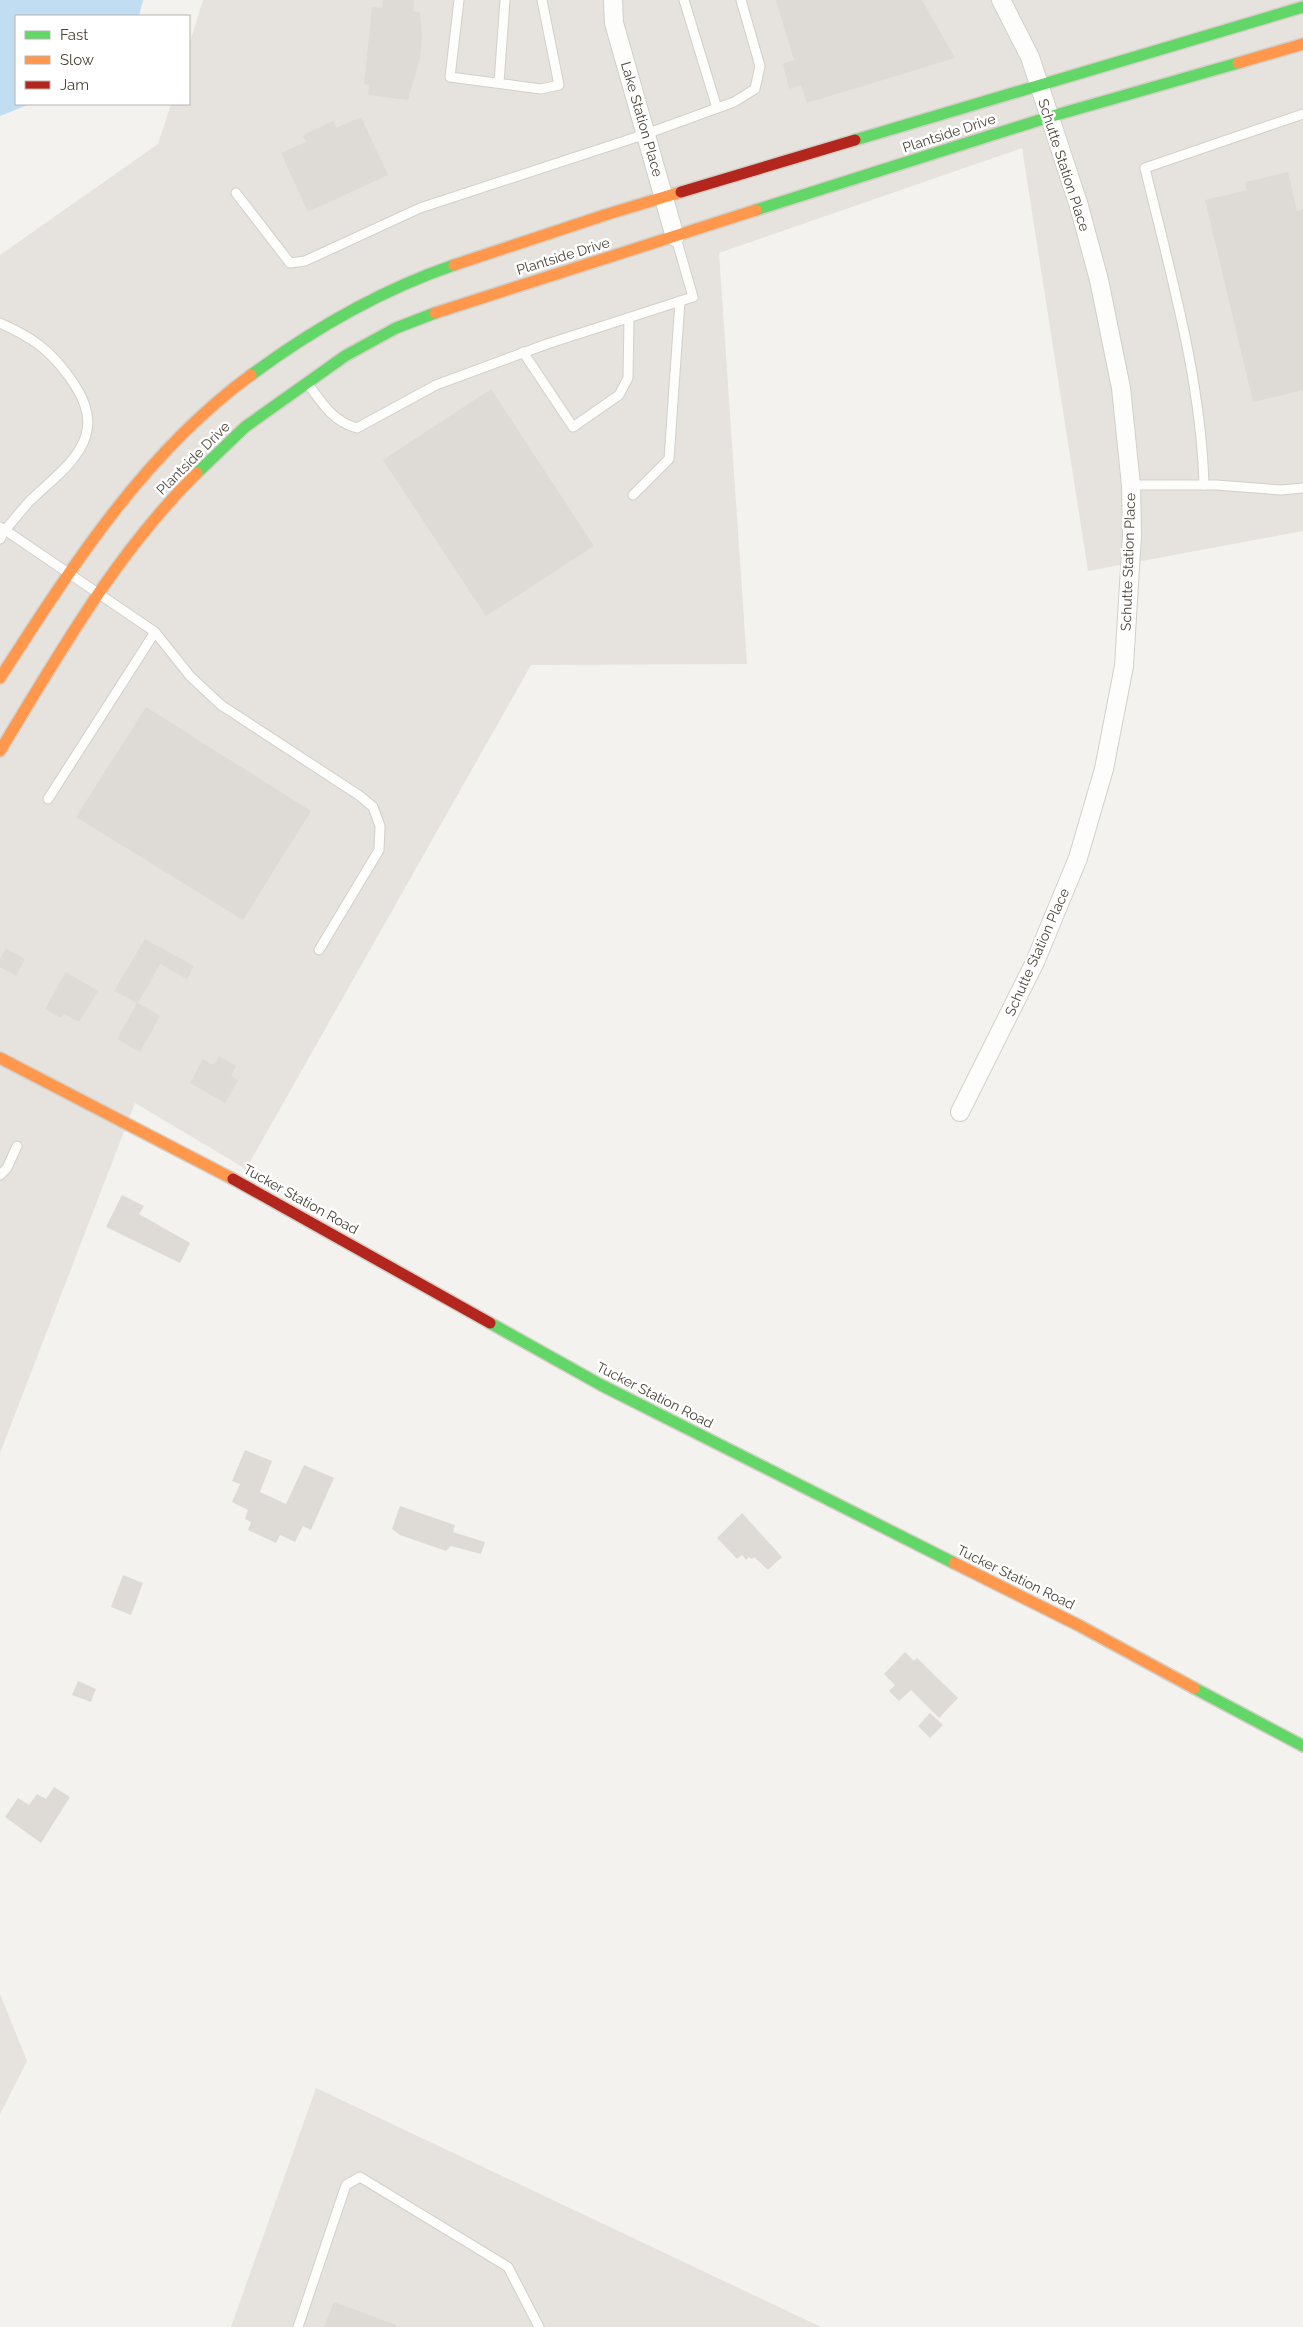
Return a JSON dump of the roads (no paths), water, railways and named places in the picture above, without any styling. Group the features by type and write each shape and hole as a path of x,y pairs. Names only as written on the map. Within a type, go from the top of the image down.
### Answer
{"street":[{"name":"Lake Station Place","path":"613,0 614,23 676,237"},
{"name":"Schutte Station Place","path":"960,1112 1035,962 1078,858 1104,769 1124,666 1132,535 1132,485 1121,388 1099,280 1079,206 1030,57 1001,0"},
{"name":"Plantside Drive","path":"0,678 69,573 114,510 170,445 226,393 293,344 360,306 431,273 492,251 1303,8"},
{"name":"Plantside Drive","path":"0,751 79,622 154,519 195,475 245,427 345,356 405,325 447,308 676,237 1049,117 1303,44"},
{"name":"Tucker Station Road","path":"0,1058 197,1158 601,1385 1080,1626 1303,1746"}],"lane":[{"path":"459,0 450,76 542,89 559,85 542,0"},
{"path":"499,83 505,0"},
{"path":"684,0 717,108"},
{"path":"236,193 290,262 305,261 420,208 646,134 734,102 755,89 760,66 741,0"},
{"path":"1204,486 1203,448 1181,314 1145,168 1303,114"},
{"path":"306,382 334,418 344,425 357,428 436,385 524,352 693,297 676,237"},
{"path":"633,495 669,459 680,301"},
{"path":"524,352 573,427 619,395 628,378 628,318"},
{"path":"0,323 27,335 58,360 82,394 88,418 86,436 72,460 3,529 0,539"},
{"path":"1132,485 1281,490 1303,488"},
{"path":"3,529 155,632 190,676 221,705 360,796 374,808 380,826 380,850 320,950"},
{"path":"48,799 155,632"},
{"path":"0,1175 7,1168 17,1146"},
{"path":"298,2327 346,2185 360,2177 508,2267 539,2327"}],"water":[{"path":"0,0 143,0 139,15 15,15 15,105 28,105 0,116"}]}
